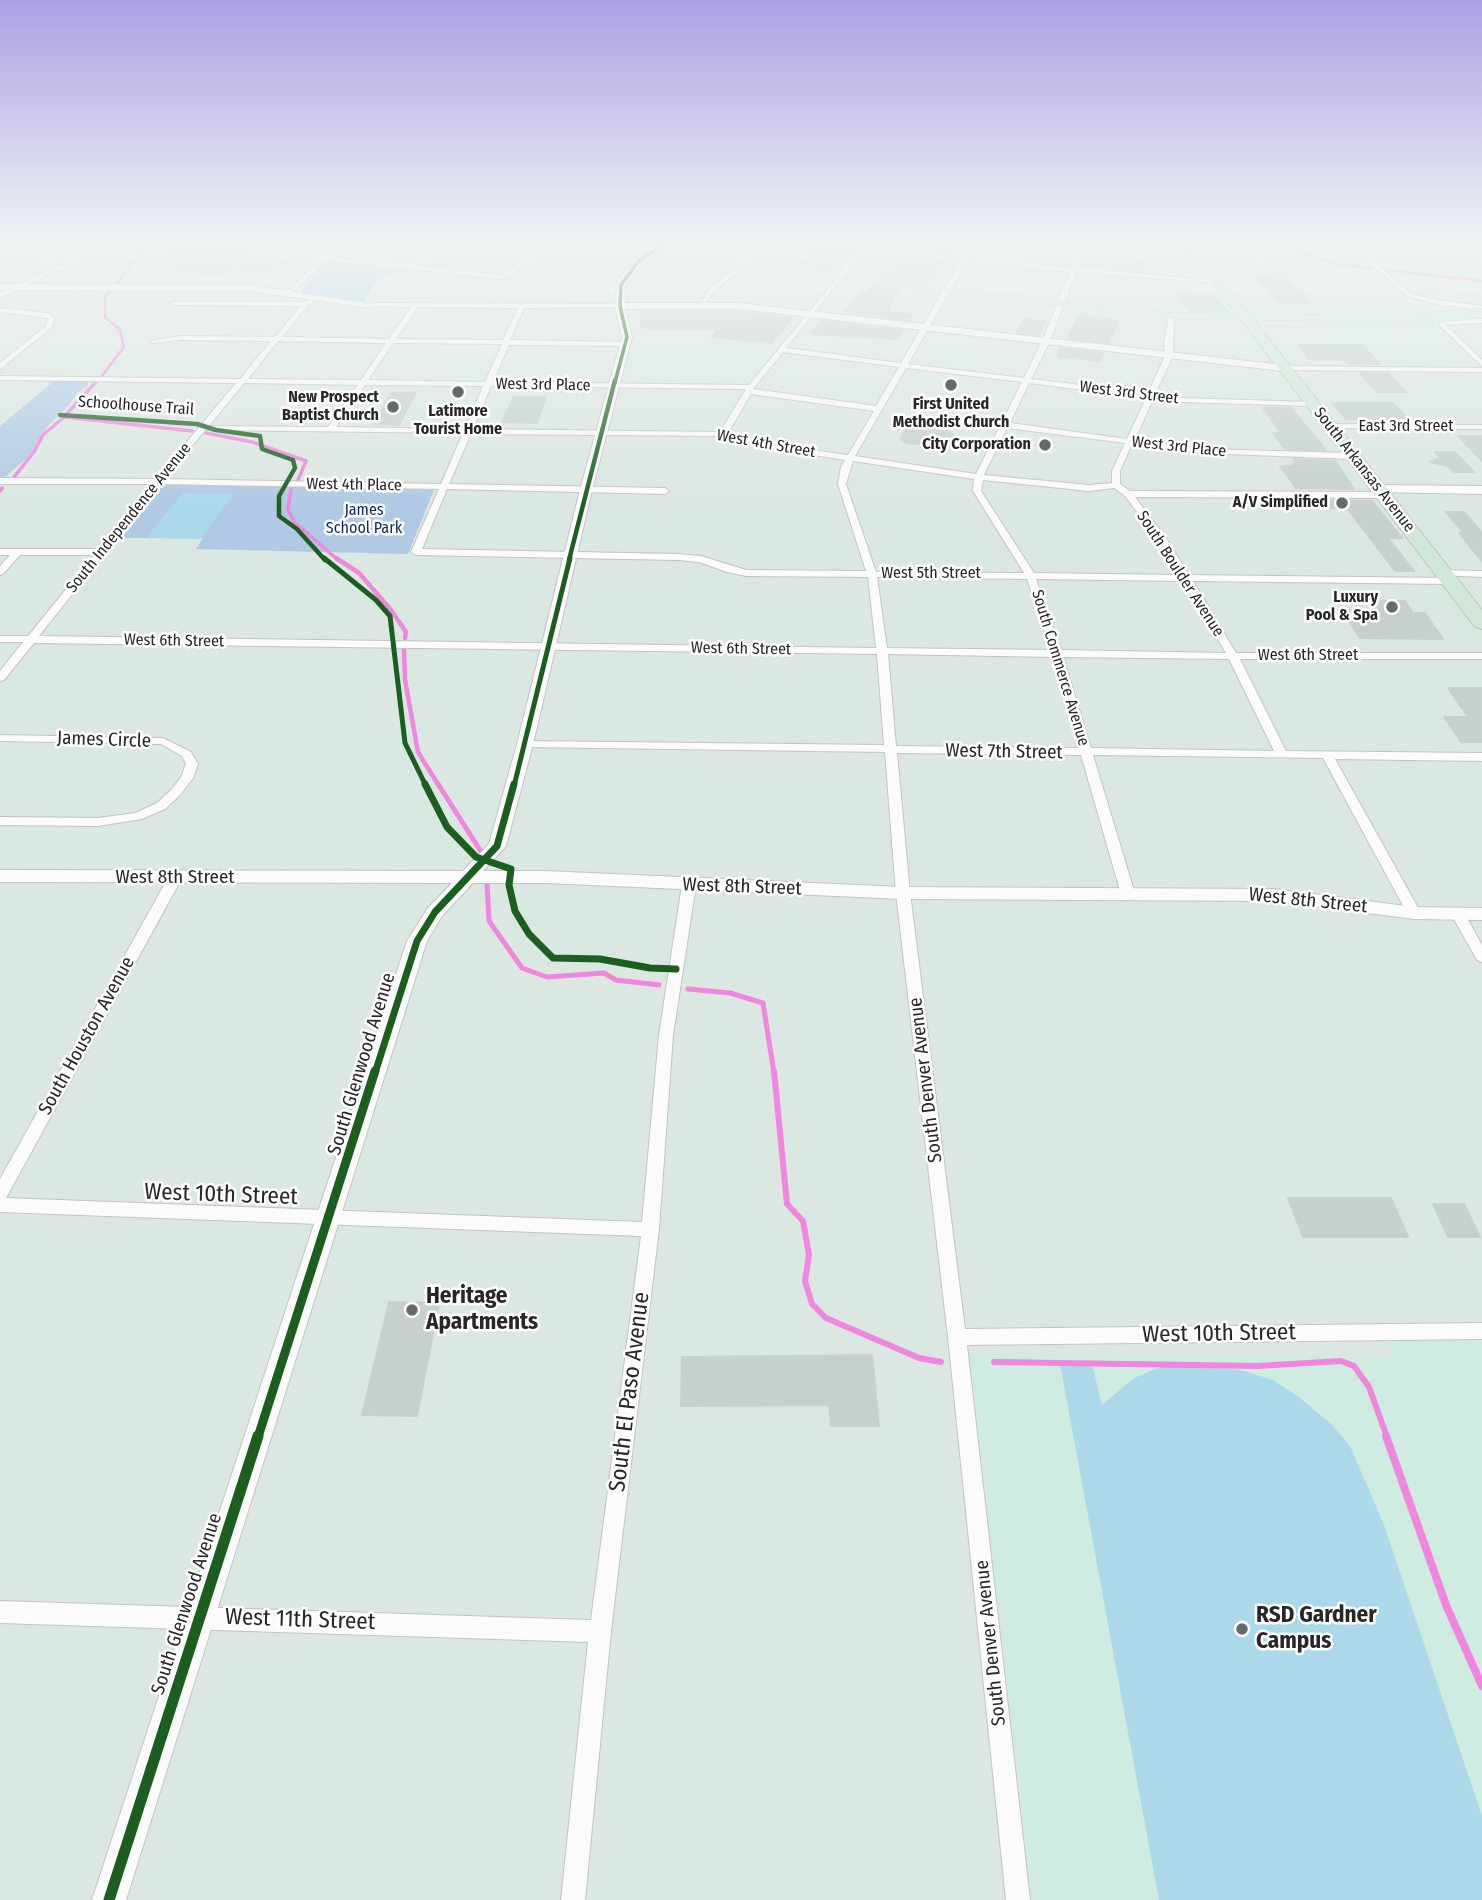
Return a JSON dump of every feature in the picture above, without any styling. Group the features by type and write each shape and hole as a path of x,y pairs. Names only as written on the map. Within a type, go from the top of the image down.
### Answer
{"highway":[{"name":"South Arkansas Avenue","path":"1254,330 1482,623"}],"street":[{"path":"0,367 46,330"},
{"name":"South Independence Avenue","path":"0,678 158,481 285,330"},
{"path":"331,429 399,330"},
{"path":"445,486 512,330"},
{"name":"South Glenwood Avenue","path":"109,1900 417,942 435,912 469,879 497,846 550,645 586,490 615,386 627,337 625,330"},
{"path":"723,435 750,389 798,330"},
{"name":"South Denver Avenue","path":"924,330 850,458 842,476 842,484 872,574 882,652 903,894 957,1338 1018,1900"},
{"path":"948,330 1283,368 1482,370"},
{"path":"979,477 1050,330"},
{"path":"1116,485 1116,471 1169,356 1170,330"},
{"path":"1448,330 1482,364"},
{"path":"153,341 180,338 625,344"},
{"name":"West 3rd Street","path":"782,350 1207,402 1311,404"},
{"name":"West 3rd Place","path":"0,378 750,389 879,409"},
{"name":"West 3rd Place","path":"1006,425 1130,442 1252,454 1352,456"},
{"name":"East 3rd Street","path":"1329,426 1482,428"},
{"name":"West 4th Street","path":"203,428 723,435 782,448 979,477 1089,488 1116,485"},
{"name":"South Commerce Avenue","path":"979,477 977,491 982,503 1030,575 1057,653 1128,894"},
{"name":"West 4th Place","path":"0,481 158,481 666,491"},
{"name":"South Boulder Avenue","path":"1116,485 1128,494 1163,540 1233,656 1282,755"},
{"name":"West 5th Street","path":"445,486 416,552 701,559 746,573 1446,577 1482,573"},
{"path":"1128,494 1482,490"},
{"path":"0,552 100,552"},
{"path":"0,572 18,552"},
{"name":"West 6th Street","path":"0,639 550,645 882,652 1482,656"},
{"name":"James Circle","path":"0,738 163,741 187,754 192,764 187,778 176,792 161,806 138,816 98,822 0,821"},
{"name":"West 7th Street","path":"525,744 1482,757"},
{"path":"1327,755 1414,913"},
{"name":"West 8th Street","path":"0,876 469,879 546,877 903,894 1274,895 1414,913 1482,914"},
{"name":"South Houston Avenue","path":"0,1194 174,878"},
{"name":"South El Paso Avenue","path":"573,1900 600,1631 650,1229 666,1035 688,885"},
{"path":"1458,914 1482,957"},
{"name":"West 10th Street","path":"0,1205 650,1229"},
{"name":"West 10th Street","path":"957,1338 1482,1331"},
{"name":"West 11th Street","path":"0,1612 600,1631"}],"shaded area":[{"path":"183,493 234,494 200,539 146,538"},
{"name":"RSD Gardner Campus","path":"1482,1341 1482,1900 1033,1900 970,1354 1393,1357 1387,1342"},
{"name":"RSD Gardner Campus","path":"1060,1364 1092,1364 1102,1405 1134,1378 1163,1366 1196,1364 1244,1371 1273,1380 1299,1397 1331,1424 1350,1446 1384,1525 1482,1816 1482,1900 1159,1900"}],"green space":[{"path":"55,380 86,381 89,385 78,392 46,428 32,454 6,476 0,477 0,426"},
{"name":"James School Park","path":"167,484 434,490 408,554 196,549 203,538 118,538 160,487"}],"building":[{"path":"717,330 783,330 772,343 712,337"},
{"path":"815,330 903,330 898,339 811,334"},
{"path":"1018,330 1041,330 1039,335 1017,332"},
{"path":"1071,330 1115,330 1109,343 1067,338"},
{"path":"1298,345 1362,345 1380,364 1352,364 1342,359 1309,359"},
{"path":"1061,348 1104,353 1100,361 1057,356"},
{"path":"1360,373 1388,374 1406,392 1377,392"},
{"name":"New Prospect Baptist Church","path":"391,393 416,393 399,425 373,424"},
{"path":"514,397 546,397 537,423 502,422"},
{"path":"1332,403 1393,403 1408,419 1346,419"},
{"path":"1263,408 1291,408 1326,450 1285,449 1273,433 1281,433"},
{"path":"910,421 937,424 960,439 956,448 906,443 900,439"},
{"path":"1458,436 1482,436 1482,461"},
{"path":"1435,452 1455,452 1474,472 1454,472 1448,466 1429,462 1440,458"},
{"path":"1293,459 1335,461 1354,489 1296,488 1280,466 1294,466 1292,464 1296,464"},
{"path":"1308,500 1372,501 1402,538 1388,538 1414,571 1395,571 1347,508 1313,508"},
{"path":"1446,512 1464,512 1482,533 1482,561 1459,533 1464,533"},
{"path":"1372,601 1405,601 1413,613 1425,613 1443,639 1360,638 1342,610 1378,611"},
{"path":"1448,688 1482,688 1482,742 1461,742 1444,717 1468,717"},
{"path":"1288,1198 1391,1198 1408,1237 1303,1237"},
{"path":"1433,1204 1464,1204 1480,1237 1448,1237"},
{"path":"389,1302 439,1303 417,1416 362,1415"},
{"path":"872,1355 879,1426 831,1426 829,1405 681,1406 682,1357"}],"waterway":[{"path":"102,376 124,347 120,330"},
{"path":"64,417 96,382"},
{"path":"14,477 34,452 43,435 64,417"},
{"path":"64,417 192,431"},
{"path":"206,433 252,442 306,461 298,480"},
{"path":"291,490 288,509 294,522 338,560"},
{"path":"336,558 359,573 391,610 406,632 405,638"},
{"path":"404,649 405,680 418,752 439,786"},
{"path":"438,784 480,850"},
{"path":"487,884 489,921 522,968 547,977 604,973 616,980 659,985"},
{"path":"688,989 730,993 763,1003 774,1073"},
{"path":"774,1071 787,1204 803,1221 809,1255 805,1281 812,1304 826,1318 919,1358 941,1362"},
{"path":"994,1362 1258,1366 1341,1361 1354,1366 1369,1387 1387,1437"},
{"path":"1386,1436 1446,1605 1482,1686"}],"cycle path":[{"path":"109,1900 417,941 435,912 497,846 627,337 625,330"},
{"name":"Schoolhouse Trail","path":"60,415 197,424 216,430 254,434 260,436 262,449 293,460 295,468 279,496 279,516 297,529 331,566 376,600 390,616 405,743 447,827 476,857 511,869 509,885 515,911 529,934 553,958 600,959 650,968 676,969"}],"place":[{"name":"First United Methodist Church","path":"951,385"},
{"name":"Latimore Tourist Home","path":"458,392"},
{"name":"New Prospect Baptist Church","path":"393,407"},
{"name":"City Corporation","path":"1045,445"},
{"name":"A/V Simplified","path":"1342,503"},
{"name":"Luxury Pool & Spa","path":"1392,607"},
{"name":"Heritage Apartments","path":"412,1310"},
{"name":"RSD Gardner Campus","path":"1242,1629"}]}
